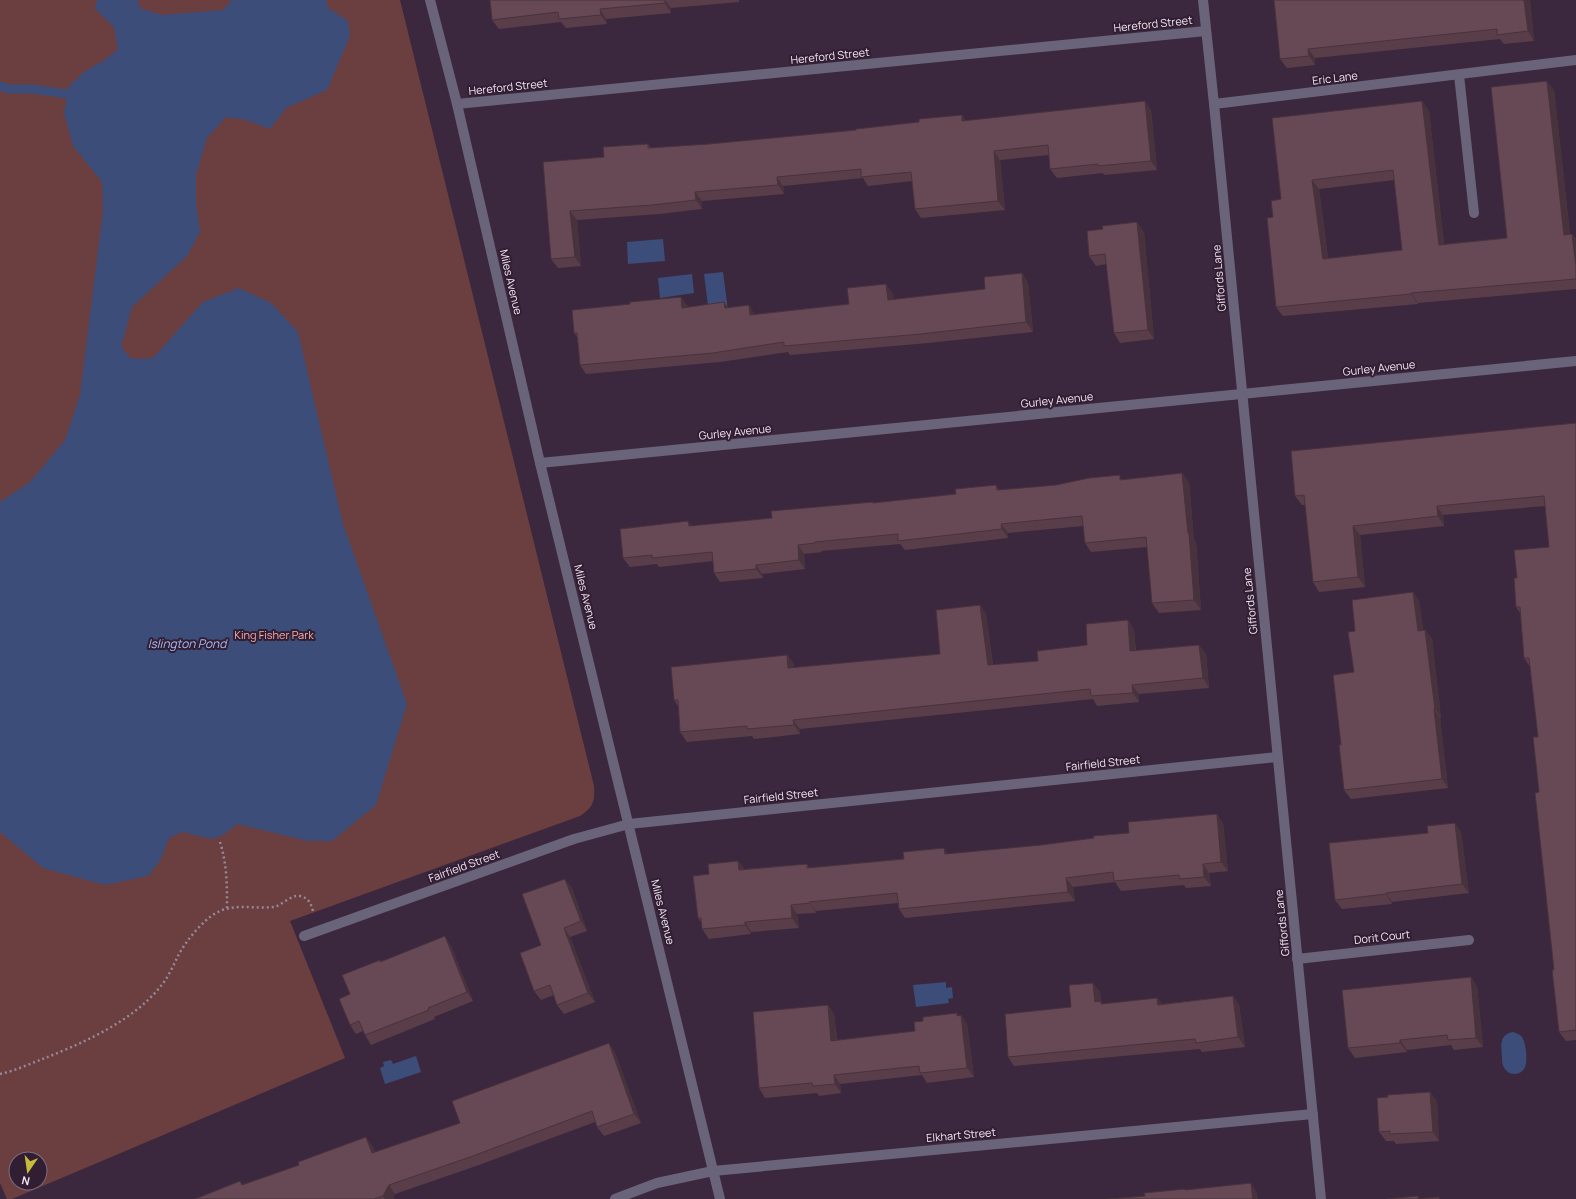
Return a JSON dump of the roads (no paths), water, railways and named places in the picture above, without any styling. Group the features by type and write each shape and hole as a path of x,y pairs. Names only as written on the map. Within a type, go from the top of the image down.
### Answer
{"street":[{"name":"Miles Avenue","path":"430,0 457,104 540,463 720,1199"},
{"name":"Giffords Lane","path":"1203,0 1321,1199"},
{"name":"Hereford Street","path":"457,104 1206,31"},
{"name":"Eric Lane","path":"1214,104 1576,60"},
{"path":"1459,75 1474,213"},
{"name":"Gurley Avenue","path":"540,463 1576,361"},
{"name":"Fairfield Street","path":"304,936 574,839 629,824 1277,757"},
{"name":"Dorit Court","path":"1297,959 1469,940"},
{"name":"Elkhart Street","path":"615,1199 657,1183 713,1171 1313,1114"}],"water":[{"name":"Islington Pond","path":"97,0 138,0 140,8 162,15 223,10 232,0 327,0 327,7 348,21 350,36 327,90 286,108 270,129 246,120 226,117 207,138 196,175 196,201 200,232 187,256 132,307 121,347 132,359 153,358 203,302 239,288 271,303 298,332 343,524 407,704 376,805 332,841 308,841 237,824 225,834 212,839 182,832 169,838 160,861 148,876 105,885 43,868 0,832 0,502 30,482 65,440 80,395 103,210 102,182 73,146 64,113 69,86 84,72 106,59 118,49 114,27 95,9"},
{"path":"663,239 665,261 628,264 627,242"},
{"path":"723,272 728,311 709,313 704,274"},
{"path":"692,274 694,293 660,298 658,278"},
{"path":"946,982 946,988 952,987 953,998 948,999 949,1003 916,1007 913,985"},
{"path":"1513,1032 1523,1038 1526,1055 1525,1067 1521,1072 1516,1074 1507,1072 1503,1066 1502,1060 1501,1045 1503,1038 1508,1033"},
{"path":"416,1056 421,1072 385,1084 380,1068 384,1066 383,1062 391,1060 393,1064"}],"waterway":[{"path":"0,86 8,89 32,89 67,94"}],"park label":[{"name":"King Fisher Park","path":"274,635"}]}
